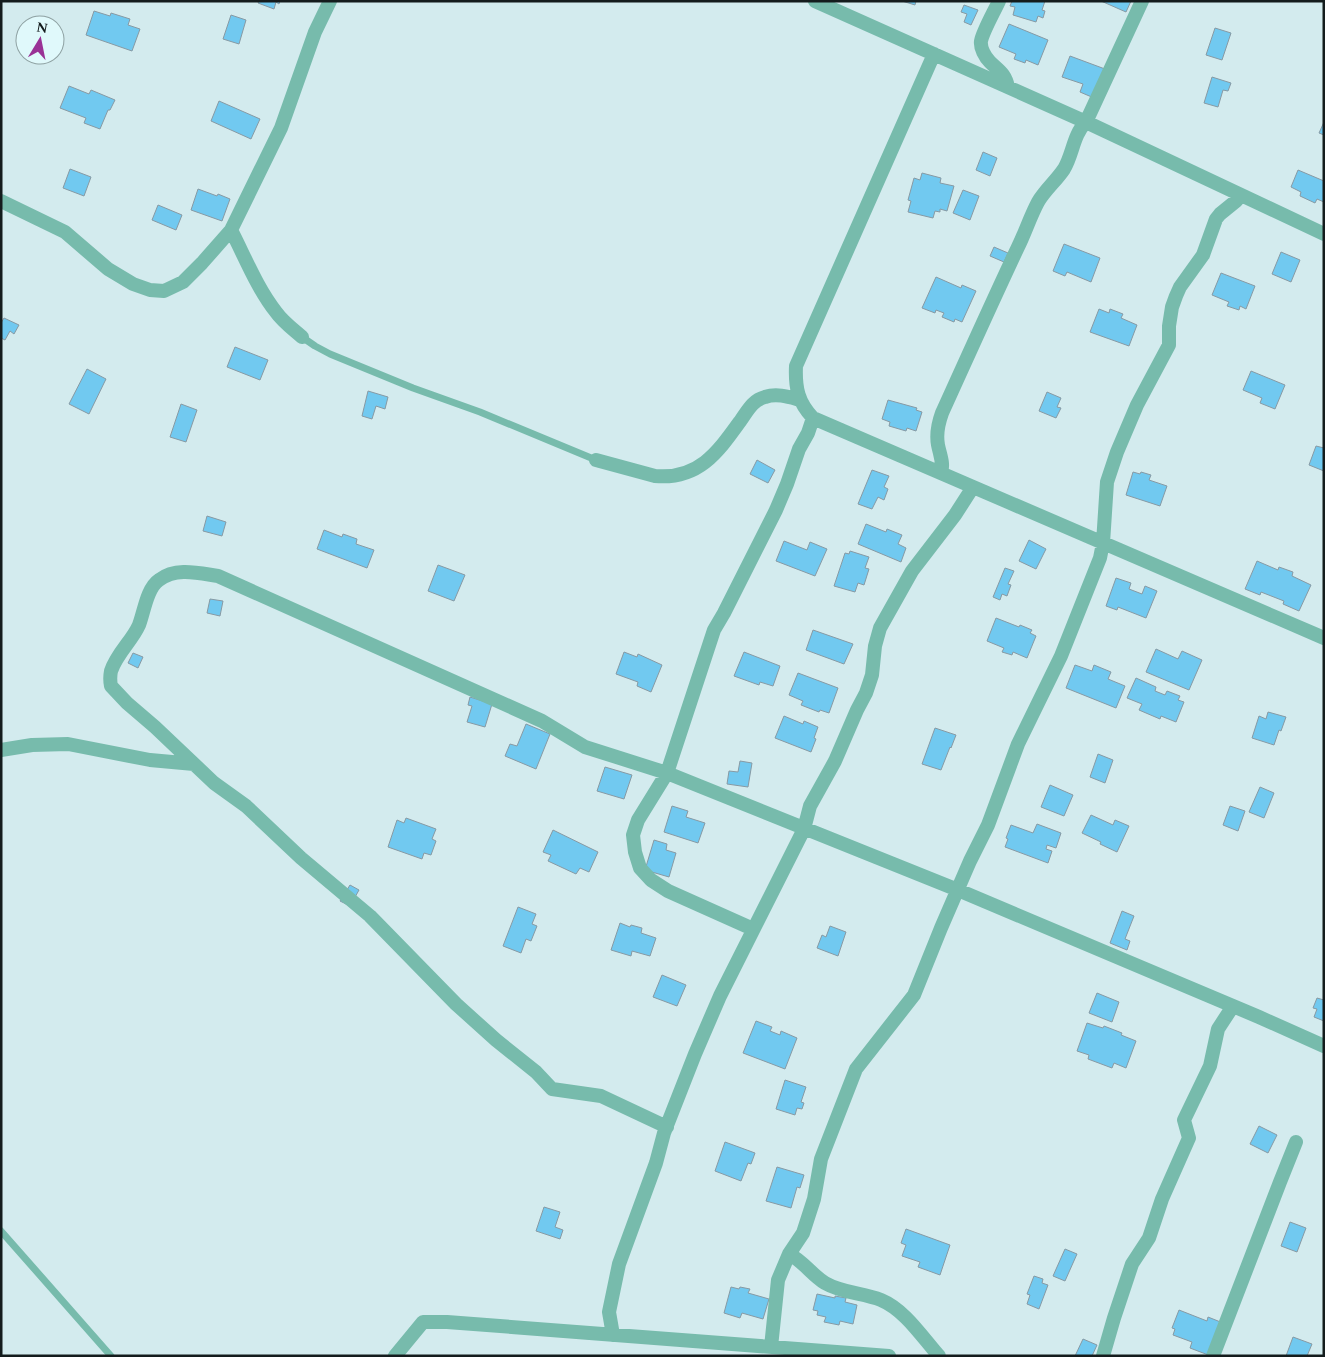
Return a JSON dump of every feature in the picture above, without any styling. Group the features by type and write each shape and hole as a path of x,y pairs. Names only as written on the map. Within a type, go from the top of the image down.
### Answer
{"street":[{"path":"1,201 65,232 108,269 134,284 150,290 164,291 183,282 231,230 281,128 315,32 330,1"},
{"path":"815,1 1086,122 1324,234"},
{"path":"999,1 981,40 981,47 988,60 1006,78 1008,87"},
{"path":"942,473 938,430 942,413 1034,210 1046,190 1062,171 1072,153 1076,135 1086,122 1142,1"},
{"path":"934,54 796,366 796,381 800,400 805,410 813,418 1324,638"},
{"path":"771,1347 778,1280 789,1254 803,1233 814,1199 821,1159 856,1069 914,995 941,928 988,825 1018,744 1061,656 1100,558 1103,543 1107,482 1117,452 1137,405 1169,346 1169,326 1176,296 1180,287 1203,254 1216,219 1241,195"},
{"path":"231,230 266,298 277,313 302,337"},
{"path":"596,460 655,476 665,477 684,474 702,465 709,459 755,402 766,396 774,395 800,400"},
{"path":"754,929 668,891 651,880 640,868 635,852 633,835 638,820 667,774 714,630 776,510 813,418"},
{"path":"613,1335 609,1312 619,1264 695,1054 720,996 804,829 810,806 835,761 866,693 872,675 875,646 880,628 912,570 955,515 973,487"},
{"path":"667,1128 601,1096 552,1089 536,1072 496,1040 456,1004 370,916 301,858 246,806 214,783 111,686 111,672 116,660 137,628 152,585 166,575 182,571 218,576 542,721 585,747 667,774 958,890 1324,1046"},
{"path":"1,750 32,745 68,744 150,760 194,764"},
{"path":"1103,1356 1132,1264 1149,1238 1162,1200 1189,1138 1184,1120 1210,1066 1218,1029 1233,1006"},
{"path":"1213,1356 1296,1142"},
{"path":"789,1254 797,1258 825,1283 841,1290 881,1300 893,1307 906,1318 939,1356"},
{"path":"395,1356 423,1322 447,1322 712,1342 815,1353 889,1356"},
{"path":"706,1356 712,1342"}],"lane":[{"path":"302,337 330,354 480,412 596,460"},
{"path":"1,1232 111,1356"}],"building":[{"path":"259,1 280,1 279,4 276,2 274,9 258,3"},
{"path":"902,1 916,1 915,5"},
{"path":"1012,1 1045,1 1042,10 1045,11 1043,18 1038,16 1036,22 1013,15 1015,7 1010,6"},
{"path":"1101,1 1131,1 1126,12"},
{"path":"964,5 978,10 971,25 964,22 967,14 961,12"},
{"path":"94,11 110,16 111,13 130,19 128,25 140,29 132,51 86,35"},
{"path":"231,15 246,20 239,44 223,39"},
{"path":"1009,24 1048,40 1038,65 1026,60 1025,63 1014,59 1016,54 999,47"},
{"path":"1215,28 1231,33 1222,60 1206,55"},
{"path":"1070,56 1105,69 1094,98 1080,92 1083,84 1062,77"},
{"path":"1212,77 1231,83 1228,91 1223,90 1218,107 1204,103"},
{"path":"69,86 89,94 91,90 115,100 110,110 108,110 100,129 84,123 86,118 60,108"},
{"path":"219,101 260,119 251,139 211,121"},
{"path":"1324,122 1324,135 1319,133"},
{"path":"983,152 997,158 990,176 976,170"},
{"path":"70,169 91,177 84,196 63,188"},
{"path":"1298,170 1324,181 1324,202 1317,199 1315,203 1300,196 1301,192 1291,187"},
{"path":"922,173 941,178 940,183 954,186 947,211 940,209 940,212 935,211 933,218 908,212 911,201 908,200 914,178 920,180"},
{"path":"198,189 230,199 222,221 191,210"},
{"path":"963,190 979,196 970,220 953,213"},
{"path":"158,205 182,215 176,230 152,220"},
{"path":"1064,244 1100,258 1091,282 1067,272 1065,276 1053,271"},
{"path":"994,247 1008,253 1004,262 990,256"},
{"path":"1281,252 1300,260 1291,282 1272,274"},
{"path":"1221,273 1255,286 1246,309 1240,306 1239,310 1227,306 1229,302 1212,295"},
{"path":"936,277 961,288 962,285 976,291 962,322 955,319 954,322 942,317 944,313 936,310 935,313 922,308"},
{"path":"1099,309 1109,313 1110,309 1123,314 1121,318 1137,325 1129,346 1090,332"},
{"path":"4,318 19,325 14,334 10,331 5,340 1,338 1,323"},
{"path":"235,347 268,360 260,380 227,367"},
{"path":"87,369 106,379 89,414 69,404"},
{"path":"1251,371 1285,385 1275,409 1260,403 1262,398 1243,390"},
{"path":"368,391 388,397 385,409 376,406 372,419 362,416"},
{"path":"1047,392 1061,398 1057,407 1061,408 1056,418 1039,411"},
{"path":"888,400 917,408 916,410 922,412 916,431 907,428 906,431 889,426 890,422 882,419"},
{"path":"181,404 197,410 186,442 170,437"},
{"path":"1316,446 1324,448 1324,471 1309,465"},
{"path":"757,460 775,470 768,483 750,474"},
{"path":"872,470 889,476 884,487 888,489 884,500 878,497 872,509 858,504"},
{"path":"1133,472 1151,475 1149,480 1167,486 1160,506 1126,495"},
{"path":"207,516 226,522 222,536 203,531"},
{"path":"866,524 886,532 887,529 902,535 898,544 906,548 901,562 858,544"},
{"path":"324,530 342,537 343,534 357,539 356,544 374,550 367,568 317,549"},
{"path":"1029,540 1046,549 1036,569 1019,561"},
{"path":"784,541 807,550 810,542 827,549 815,576 776,561"},
{"path":"850,551 869,557 865,568 869,569 864,585 858,583 855,592 834,586 845,553 849,554"},
{"path":"1257,561 1278,570 1279,567 1293,572 1292,576 1311,585 1299,611 1283,604 1284,601 1261,592 1260,595 1245,589"},
{"path":"438,565 465,575 454,601 428,591"},
{"path":"1005,568 1014,571 1008,584 1011,585 1007,596 1002,594 1000,600 993,597"},
{"path":"1116,578 1131,583 1129,589 1142,594 1145,586 1157,591 1146,618 1118,607 1117,610 1106,606"},
{"path":"210,599 223,601 220,616 207,613"},
{"path":"996,618 1032,630 1030,633 1036,636 1027,658 1013,652 1012,655 1002,652 1004,648 987,641"},
{"path":"813,630 853,644 844,664 806,650"},
{"path":"1156,649 1178,659 1182,651 1202,660 1189,690 1146,672"},
{"path":"624,652 637,657 638,654 662,665 651,692 637,686 638,682 616,674"},
{"path":"744,652 780,666 773,686 760,682 759,685 734,676"},
{"path":"133,653 143,657 138,668 128,663"},
{"path":"1075,665 1092,671 1094,665 1111,672 1108,679 1125,686 1116,708 1066,688"},
{"path":"798,673 838,688 829,713 820,710 819,712 801,705 803,701 789,695"},
{"path":"1136,678 1156,687 1155,691 1165,695 1167,691 1180,696 1178,700 1184,702 1176,722 1161,716 1160,719 1139,710 1142,704 1127,698"},
{"path":"470,697 492,704 485,727 467,722 472,706 468,705"},
{"path":"1268,712 1286,717 1274,745 1252,738 1259,716 1266,719"},
{"path":"784,716 803,724 804,721 818,727 811,752 775,738"},
{"path":"526,724 550,734 536,769 505,756 510,744 517,746"},
{"path":"935,728 956,735 941,770 922,764"},
{"path":"1098,754 1113,760 1105,783 1090,777"},
{"path":"740,761 752,763 748,787 727,784 729,771 738,772"},
{"path":"605,767 632,775 624,799 597,791"},
{"path":"1050,785 1073,795 1064,816 1041,807"},
{"path":"1260,787 1274,793 1264,818 1249,812"},
{"path":"672,806 688,811 686,817 705,823 698,843 664,832"},
{"path":"1230,806 1245,811 1238,831 1223,825"},
{"path":"1091,815 1113,825 1115,820 1129,826 1117,852 1082,833"},
{"path":"406,818 436,829 432,839 436,841 431,855 424,853 422,859 388,847 397,820 404,823"},
{"path":"1037,824 1061,833 1056,848 1047,845 1046,849 1052,851 1048,863 1005,847 1011,825 1033,833"},
{"path":"553,830 598,852 589,872 580,868 576,874 548,861 551,855 543,852"},
{"path":"654,840 667,844 666,850 676,853 669,877 645,870"},
{"path":"350,885 359,890 350,906 340,901"},
{"path":"518,907 536,914 532,924 537,926 531,941 526,939 521,953 503,946"},
{"path":"1122,911 1134,916 1125,939 1130,941 1127,950 1110,943"},
{"path":"620,923 630,927 631,925 642,928 641,933 656,938 650,956 632,951 631,956 611,950"},
{"path":"830,926 846,932 838,956 817,948 822,935 826,937"},
{"path":"662,975 686,985 677,1006 653,997"},
{"path":"1097,993 1119,1002 1112,1022 1089,1013"},
{"path":"1317,998 1324,1000 1324,1021 1314,1017 1317,1009 1313,1008"},
{"path":"756,1021 772,1027 770,1031 780,1035 781,1031 797,1038 785,1069 743,1053"},
{"path":"1087,1023 1103,1028 1104,1026 1136,1041 1126,1068 1114,1063 1112,1068 1088,1059 1089,1055 1077,1051"},
{"path":"785,1080 806,1087 801,1102 804,1103 802,1109 797,1108 795,1115 776,1109"},
{"path":"1259,1126 1277,1135 1268,1153 1250,1144"},
{"path":"725,1142 755,1153 751,1164 748,1163 741,1181 715,1171"},
{"path":"777,1167 804,1175 800,1188 797,1187 791,1208 766,1201"},
{"path":"544,1207 560,1212 555,1227 563,1230 560,1239 536,1231"},
{"path":"1290,1222 1306,1228 1297,1252 1281,1246"},
{"path":"906,1229 950,1245 940,1275 918,1267 920,1262 902,1256 906,1245 901,1243"},
{"path":"1065,1249 1077,1254 1065,1281 1053,1276"},
{"path":"1034,1276 1043,1279 1042,1283 1048,1285 1039,1309 1027,1304 1030,1295 1027,1294"},
{"path":"731,1287 750,1289 748,1293 769,1299 763,1319 742,1313 740,1318 724,1313"},
{"path":"817,1294 835,1298 835,1296 846,1298 845,1302 857,1305 853,1324 840,1321 839,1325 824,1322 826,1317 817,1315 818,1311 813,1310"},
{"path":"1179,1310 1207,1321 1208,1317 1223,1323 1211,1356 1190,1348 1192,1342 1173,1335 1175,1329 1172,1328"},
{"path":"1293,1337 1312,1344 1307,1356 1286,1356"},
{"path":"1083,1339 1097,1345 1092,1356 1075,1356"}]}
